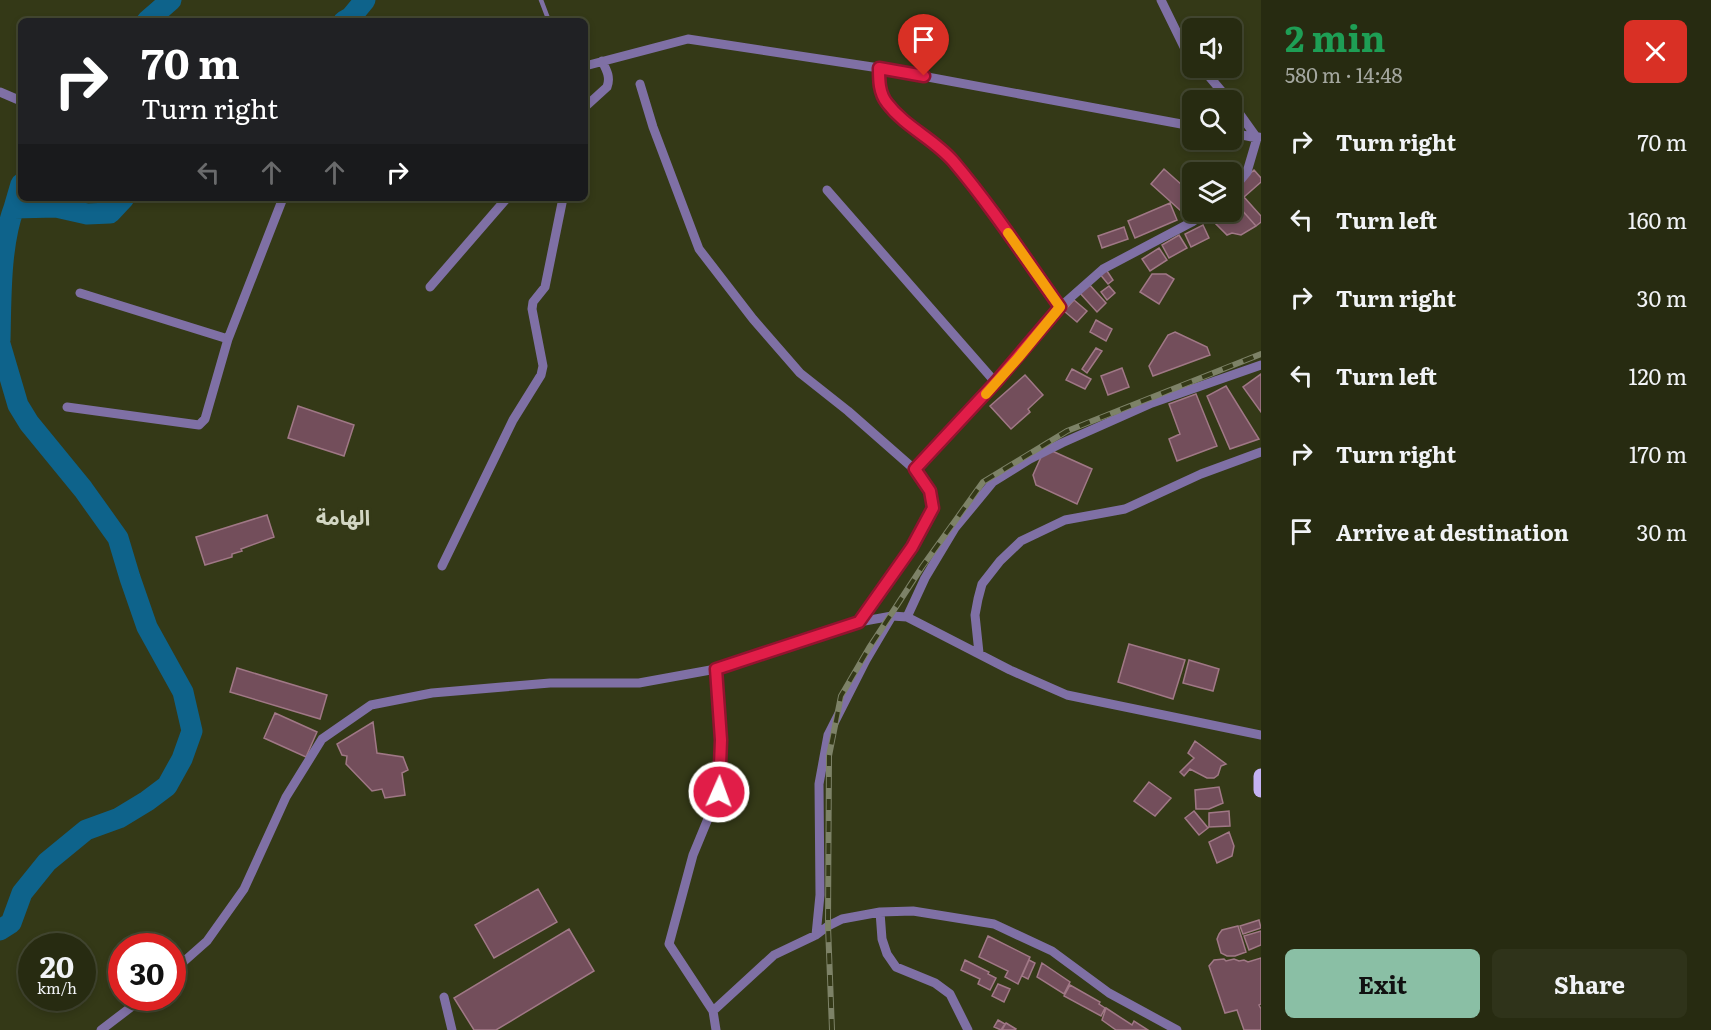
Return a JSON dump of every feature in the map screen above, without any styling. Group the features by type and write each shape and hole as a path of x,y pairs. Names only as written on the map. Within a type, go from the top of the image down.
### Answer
{"main road":[{"path":"1261,776 1261,790"}],"street":[{"path":"1161,0 1182,43"},
{"path":"588,65 688,39 879,68 1182,124"},
{"path":"588,104 607,87 609,82 602,61"},
{"path":"879,68 878,83 886,102 952,159 1060,307"},
{"path":"1210,78 1220,90"},
{"path":"640,84 652,127 699,249 753,319 800,373 915,469 930,491 933,508 912,547 859,622"},
{"path":"0,93 18,100"},
{"path":"1242,116 1259,137"},
{"path":"1242,135 1259,137"},
{"path":"1242,178 1247,172 1259,137"},
{"path":"827,190 996,382"},
{"path":"67,407 199,425 205,419 228,339 282,201"},
{"path":"430,287 504,201"},
{"path":"442,566 513,420 541,375 543,366 532,309 533,302 545,287 562,201"},
{"path":"915,469 996,382 1060,307 1103,269 1192,222"},
{"path":"80,293 228,339"},
{"path":"907,617 925,578 955,528 993,482 1051,448 1152,403 1261,365"},
{"path":"979,653 975,615 982,584 1021,540 1065,520 1125,509 1201,474 1261,452"},
{"path":"816,935 820,895 819,784 828,735 857,677 892,616"},
{"path":"186,960 207,941 244,889 286,797 322,739 371,705 432,693 550,683 639,683 716,669 859,622 892,616 907,617 1010,670 1067,695 1261,735"},
{"path":"716,669 721,740 719,792 693,855 669,944 713,1011 716,1030"},
{"path":"713,1011 774,955 816,935 828,926 842,919 880,912 913,911 994,924 1052,951 1109,993 1177,1030"},
{"path":"880,912 882,939 887,954 896,967 935,983 950,994 968,1030"},
{"path":"444,997 452,1030"},
{"path":"101,1030 126,1011"}],"lane":[{"path":"542,0 548,18"}],"building":[{"path":"1164,169 1182,185 1181,211 1151,184"},
{"path":"1254,170 1261,178 1261,182 1244,197 1261,216 1261,222 1256,226 1242,210 1242,181"},
{"path":"1170,203 1177,220 1135,238 1128,221"},
{"path":"1242,210 1256,226 1241,235 1232,233 1227,235 1214,222 1242,222"},
{"path":"1203,225 1209,238 1191,247 1185,234"},
{"path":"1124,227 1128,239 1102,248 1098,236"},
{"path":"1179,235 1187,248 1169,258 1162,245"},
{"path":"1159,248 1167,260 1150,271 1142,259"},
{"path":"1105,268 1113,280 1108,284 1099,273"},
{"path":"1152,274 1166,274 1174,279 1159,304 1140,292"},
{"path":"1088,283 1106,303 1097,312 1079,292"},
{"path":"1109,286 1115,293 1107,300 1101,292"},
{"path":"1074,300 1087,311 1077,322 1064,311"},
{"path":"1096,320 1112,329 1106,341 1090,332"},
{"path":"1175,332 1207,347 1210,355 1153,376 1149,366 1168,335"},
{"path":"1096,348 1102,351 1087,373 1082,369"},
{"path":"1122,368 1129,387 1108,395 1101,376"},
{"path":"1072,369 1091,379 1085,389 1066,380"},
{"path":"1261,374 1261,412 1243,387"},
{"path":"1025,375 1043,395 1028,409 1030,412 1011,429 990,406"},
{"path":"1226,386 1259,439 1230,449 1207,396"},
{"path":"1196,394 1217,446 1177,461 1169,439 1180,434 1169,404"},
{"path":"298,406 354,425 344,456 288,438"},
{"path":"1050,450 1092,469 1077,504 1036,485 1033,475 1042,455"},
{"path":"267,515 274,537 241,549 242,551 232,554 232,557 205,565 196,537"},
{"path":"1129,644 1185,660 1173,699 1118,682"},
{"path":"1189,660 1219,669 1213,691 1183,683"},
{"path":"237,668 327,695 320,719 230,692"},
{"path":"275,713 317,732 306,757 264,738"},
{"path":"373,722 377,753 403,757 408,770 402,773 405,795 385,798 382,789 372,791 346,764 347,756 342,755 337,744"},
{"path":"1195,741 1226,764 1221,766 1218,775 1214,778 1207,778 1190,769 1184,776 1180,772 1194,758 1188,753"},
{"path":"1149,782 1171,798 1155,816 1134,801"},
{"path":"1219,787 1223,803 1209,809 1196,809 1195,790"},
{"path":"1194,811 1208,828 1199,835 1185,818"},
{"path":"1229,811 1230,826 1209,827 1209,813"},
{"path":"1229,832 1234,846 1232,856 1217,863 1209,842"},
{"path":"538,889 557,922 494,958 475,925"},
{"path":"1259,920 1261,928 1243,934 1240,926"},
{"path":"1238,926 1246,952 1227,956 1221,953 1217,939 1222,930"},
{"path":"569,929 594,971 496,1030 474,1030 454,998"},
{"path":"1261,931 1261,945 1249,950 1244,936"},
{"path":"988,936 1030,957 1018,984 1005,977 1008,971 979,957"},
{"path":"1261,958 1261,1004 1259,1005 1261,1030 1244,1030 1237,1010 1225,1013 1209,966 1214,960 1234,959 1248,962"},
{"path":"965,960 996,978 990,990 978,984 980,979 961,970"},
{"path":"1029,960 1035,963 1028,979 1022,976"},
{"path":"1042,963 1070,982 1064,994 1037,977"},
{"path":"998,984 1010,989 1004,1002 992,996"},
{"path":"1070,985 1100,1002 1099,1004 1105,1008 1101,1016 1064,996"},
{"path":"1106,1008 1132,1025 1134,1021 1148,1030 1116,1030 1102,1020"},
{"path":"998,1020 1005,1024 1001,1030 994,1027"},
{"path":"1006,1023 1016,1029 1002,1030"}],"waterway":[{"path":"150,18 171,0"},
{"path":"349,18 365,0"},
{"path":"14,208 18,194"},
{"path":"0,340 4,255 14,208 56,207 87,214 110,213 121,201"},
{"path":"0,344 18,405 29,423 83,489 118,538 147,627 183,692 192,731 182,759 167,786 119,818 86,830 47,862 22,893 11,923 0,930"}],"railway":[{"path":"832,1030 828,926 829,756 841,696 869,648 922,567 983,482 1067,431 1261,354"}],"slow traffic":[{"path":"986,394 1060,307 1008,233"}],"district":[{"name":"الهامة","path":"343,518"}],"route":[{"path":"719,792 721,740 716,669 859,622 912,547 933,508 930,491 915,469 1018,358 1060,307 952,159 886,102 878,83 879,68 924,76"}]}
